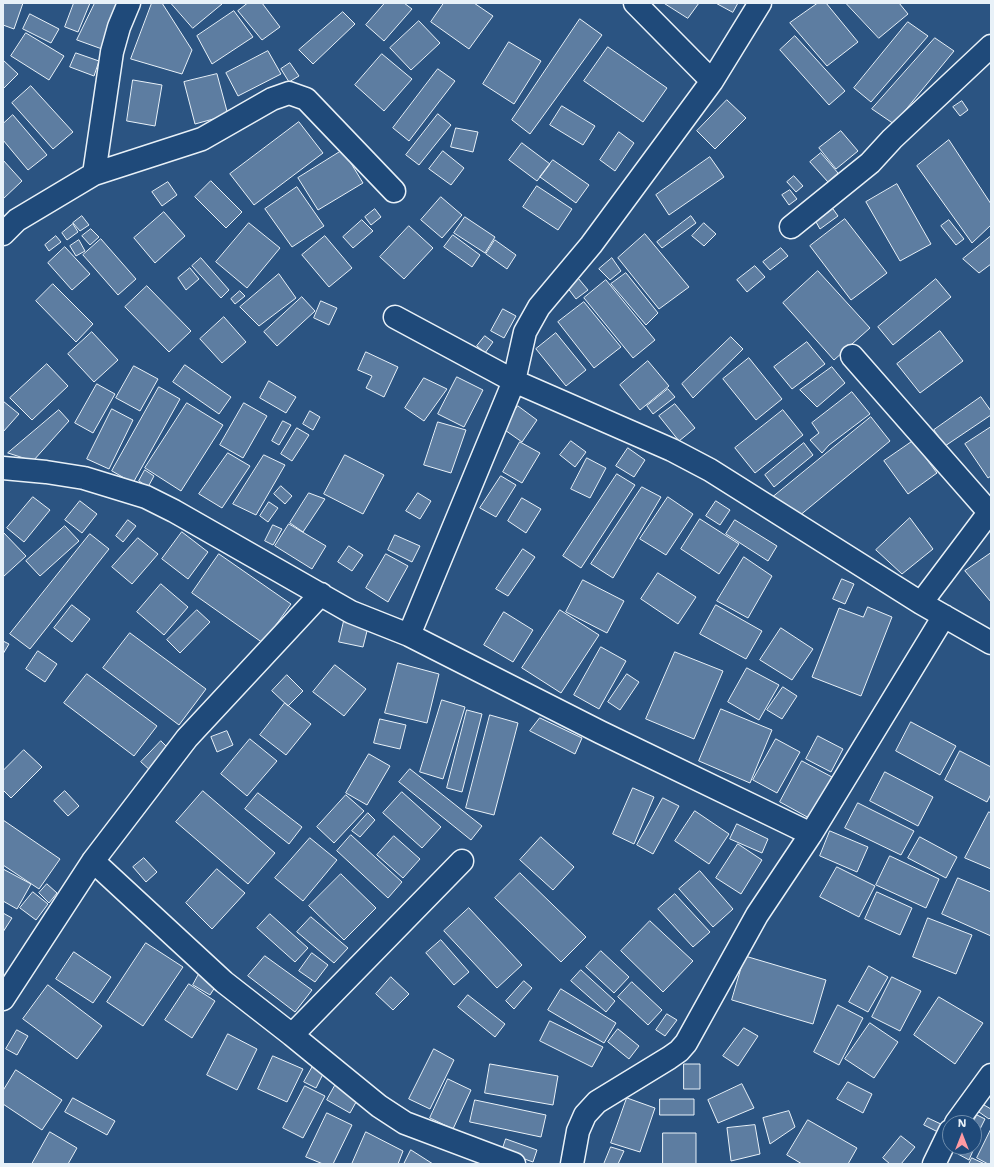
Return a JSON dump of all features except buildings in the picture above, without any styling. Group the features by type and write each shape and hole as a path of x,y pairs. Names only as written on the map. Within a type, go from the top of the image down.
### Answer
{"street":[{"path":"94,174 112,52 119,27 129,3"},
{"path":"635,3 712,81"},
{"path":"409,635 514,381 525,332 539,307 591,246 712,81 760,3"},
{"path":"791,227 870,163 892,139 991,46"},
{"path":"3,234 17,220 94,174 202,139 272,99 289,93 306,99 394,191"},
{"path":"395,317 514,381 672,450 710,470 921,603 991,643"},
{"path":"852,356 990,511 921,603"},
{"path":"3,468 46,472 84,478 146,497 181,515 351,612 409,635 600,732 811,834"},
{"path":"3,1000 93,861 188,738 321,594"},
{"path":"572,1164 578,1131 585,1115 597,1102 669,1058 679,1051 686,1043 757,916 811,834 944,616"},
{"path":"93,861 224,982 379,1106 405,1124 514,1164"},
{"path":"292,1035 462,861"},
{"path":"962,1115 991,1075"},
{"path":"934,1164 942,1148"}]}
